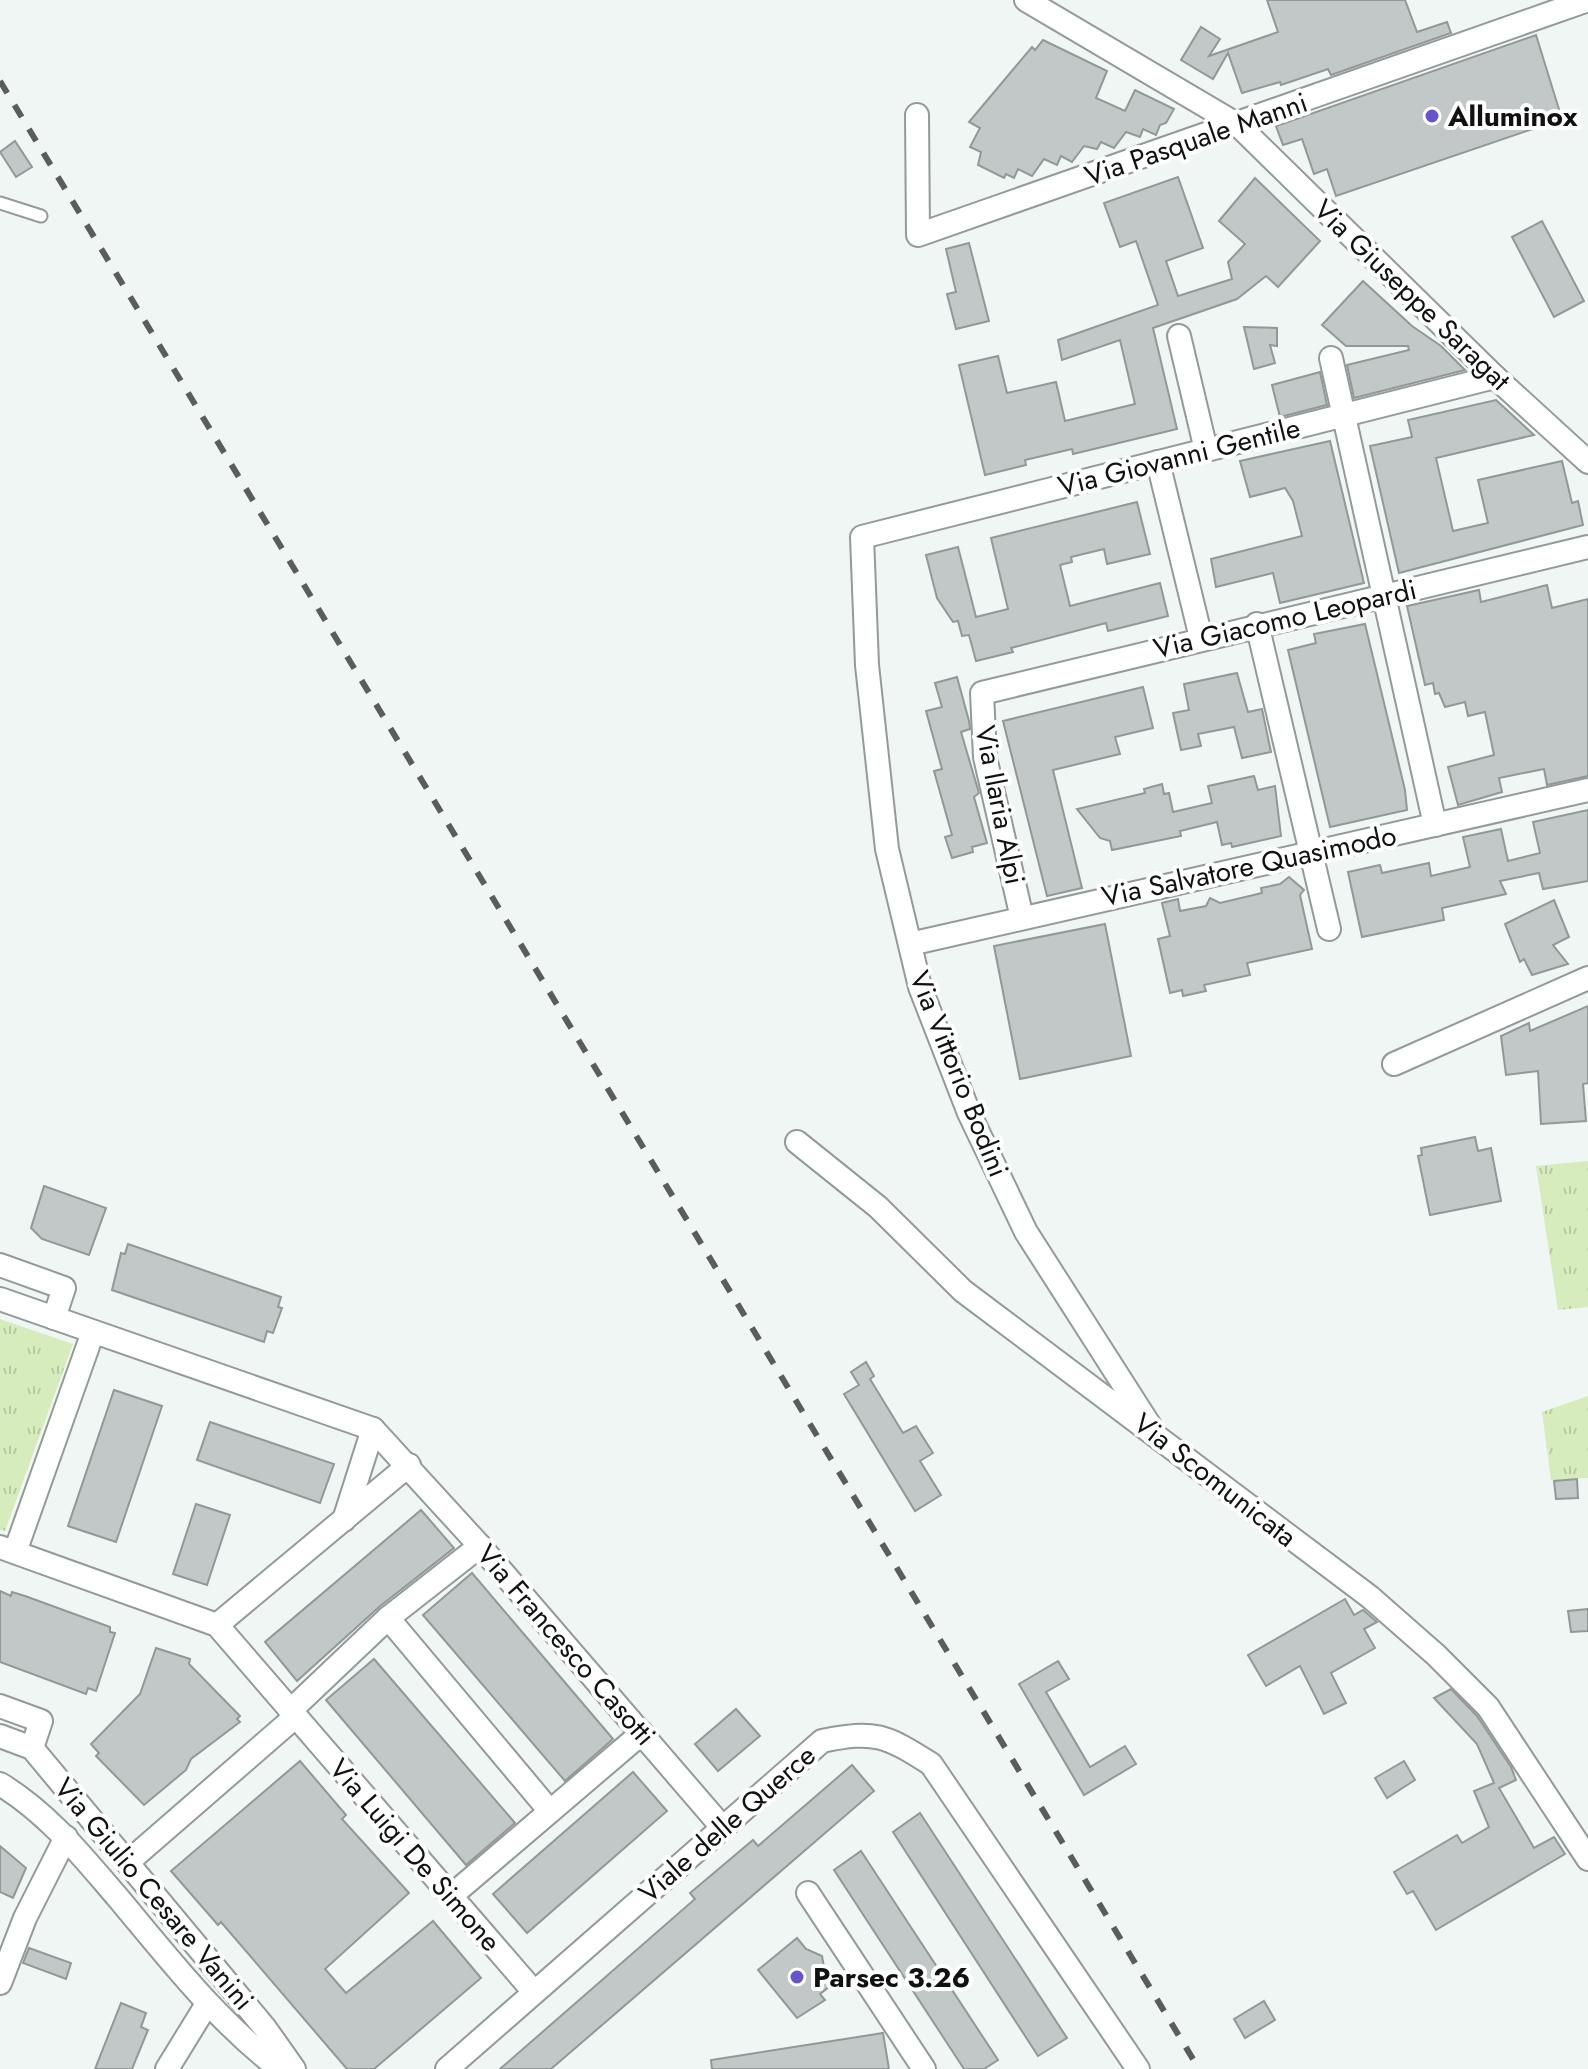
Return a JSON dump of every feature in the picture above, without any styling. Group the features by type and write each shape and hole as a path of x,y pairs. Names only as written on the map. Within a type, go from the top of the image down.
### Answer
{"street":[{"name":"Via Giuseppe Saragat","path":"1026,0 1238,125 1495,377 1588,462"},
{"name":"Via Pasquale Manni","path":"917,115 918,235 1588,0"},
{"path":"1179,336 1206,450"},
{"path":"1331,358 1341,416 1386,595 1435,825"},
{"name":"Via Giovanni Gentile","path":"862,537 1495,377"},
{"path":"1158,462 1201,638"},
{"name":"Via Vittorio Bodini","path":"862,537 867,665 887,849 920,987 969,1113 1026,1232 1152,1429"},
{"name":"Via Giacomo Leopardi","path":"982,693 1257,624 1588,547"},
{"path":"1257,624 1329,929"},
{"name":"Via Ilaria Alpi","path":"982,693 985,757 1022,918"},
{"name":"Via Salvatore Quasimodo","path":"910,944 1588,790"},
{"path":"1394,1064 1588,978"},
{"name":"Via Scomunicata","path":"797,1142 878,1207 963,1291 1152,1429 1266,1522 1370,1597 1488,1707 1588,1859"},
{"path":"0,1265 64,1288 54,1318"},
{"name":"Via Francesco Casotti","path":"0,1299 373,1429 409,1465 722,1827"},
{"path":"7,1549 93,1332"},
{"path":"344,1520 373,1429"},
{"path":"217,1625 409,1465"},
{"path":"128,1862 292,1714 388,1618 480,1546"},
{"name":"Via Luigi De Simone","path":"7,1549 106,1582 217,1625 534,1992"},
{"path":"388,1618 549,1810"},
{"path":"0,1706 41,1721 32,1748"},
{"name":"Viale delle Querce","path":"447,2069 822,1741 862,1732 900,1744 931,1764 1138,2069"},
{"path":"451,1896 642,1733"},
{"name":"Via Giulio Cesare Vanini","path":"0,1736 32,1748 265,2028 294,2069"},
{"path":"0,1784 35,1805 66,1837 207,2004 242,2040 280,2069"},
{"path":"0,1983 25,1918 66,1837"},
{"path":"808,1893 924,2069"},
{"path":"167,2069 207,2004"}],"lane":[{"path":"0,203 41,216"}],"green space":[{"path":"1588,1161 1588,1307 1558,1310 1536,1166"},
{"path":"0,1319 73,1344 5,1531 0,1530"},
{"path":"1588,1396 1588,1478 1551,1480 1542,1412"}],"building":[{"path":"1267,0 1405,0 1417,32 1447,22 1451,33 1331,75 1328,69 1281,85 1280,82 1242,93 1228,53 1213,79 1181,60 1201,27 1220,39 1209,56 1278,32"},
{"name":"Alluminox","path":"1536,35 1562,119 1336,196 1327,169 1314,174 1302,139 1283,145 1276,126"},
{"path":"1043,40 1107,71 1096,98 1125,111 1135,90 1174,109 1166,123 1160,125 1156,135 1143,129 1140,137 1126,132 1114,148 1101,142 1097,149 1084,146 1072,162 1061,156 1057,165 1044,159 1032,176 1018,169 1014,178 1006,174 1004,178 978,165 981,152 970,147 980,128 969,122 1032,47 1035,50"},
{"path":"15,141 32,167 16,177 0,152"},
{"path":"1178,177 1203,248 1166,261 1178,296 1232,279 1228,262 1245,244 1219,221 1255,178 1320,241 1278,287 1266,276 1237,299 1153,328 1177,429 1073,454 1072,449 1025,460 1026,465 985,475 959,365 998,356 1007,393 1056,382 1065,421 1135,404 1120,340 1062,360 1058,340 1158,305 1136,241 1120,247 1104,203"},
{"path":"1542,221 1584,301 1554,317 1512,237"},
{"path":"969,243 989,321 956,329 947,294 956,292 946,249"},
{"path":"1363,281 1465,370 1354,398 1347,365 1409,350 1408,346 1346,346 1322,325"},
{"path":"1244,327 1277,328 1277,346 1270,345 1275,363 1254,369"},
{"path":"1320,372 1327,405 1280,417 1272,385"},
{"path":"1496,400 1534,435 1436,458 1453,531 1488,523 1478,480 1562,461 1572,503 1578,501 1583,525 1399,573 1370,446 1412,437 1408,420"},
{"path":"1330,441 1364,583 1280,603 1273,573 1216,587 1211,559 1302,536 1293,501 1285,488 1250,497 1240,461"},
{"path":"1137,502 1150,554 1107,564 1104,549 1071,557 1072,562 1060,565 1070,606 1160,583 1168,616 1108,631 1106,623 1011,648 1013,652 976,661 969,635 962,636 958,621 953,622 937,598 926,555 958,547 976,617 1008,609 991,538"},
{"path":"1547,585 1552,608 1588,599 1588,776 1547,785 1544,769 1499,778 1502,792 1458,805 1448,767 1494,755 1485,712 1468,716 1465,702 1445,707 1439,693 1435,694 1433,683 1425,685 1407,606 1479,590 1481,602"},
{"path":"1365,624 1405,790 1407,810 1330,827 1288,650 1316,643 1314,634"},
{"path":"1237,673 1248,712 1262,709 1271,752 1242,758 1234,727 1198,734 1201,746 1181,750 1173,713 1189,710 1184,684"},
{"path":"957,677 970,729 961,732 979,793 974,797 987,843 972,847 973,852 952,858 945,837 952,835 934,771 942,769 926,711 942,707 935,683"},
{"path":"1143,687 1153,728 1115,737 1120,754 1053,770 1082,888 1047,896 1003,721"},
{"path":"1254,776 1258,790 1275,786 1281,836 1232,847 1231,843 1222,845 1217,822 1180,831 1181,836 1112,850 1110,841 1100,838 1077,809 1145,793 1144,789 1162,784 1164,794 1169,793 1173,812 1212,803 1208,786"},
{"path":"1588,810 1588,881 1543,889 1539,873 1500,881 1506,894 1442,908 1444,920 1362,937 1348,872 1380,865 1382,873 1429,863 1431,876 1470,867 1463,837 1501,829 1508,861 1540,853 1533,822"},
{"path":"1289,877 1304,890 1300,895 1312,949 1247,963 1250,975 1204,985 1206,991 1183,996 1182,990 1170,993 1158,939 1170,936 1162,903 1178,899 1180,911 1206,906 1210,898 1220,903 1262,893 1261,888 1280,884"},
{"path":"1554,900 1569,937 1553,945 1568,964 1532,975 1524,959 1520,962 1505,924"},
{"path":"1105,924 1131,1056 1020,1079 994,946"},
{"path":"1588,1006 1588,1083 1583,1084 1586,1121 1541,1124 1538,1071 1506,1075 1501,1036 1529,1023 1530,1031"},
{"path":"1475,1137 1478,1151 1491,1148 1501,1201 1430,1215 1418,1156 1422,1155 1421,1148"},
{"path":"44,1186 106,1208 89,1255 42,1239 31,1228"},
{"path":"128,1244 281,1297 278,1307 282,1308 273,1333 267,1331 264,1342 112,1290 121,1253 125,1254"},
{"path":"866,1362 874,1376 870,1379 903,1433 916,1426 933,1453 920,1461 941,1495 915,1511 844,1394 859,1385 851,1372"},
{"path":"114,1390 162,1406 116,1542 68,1526"},
{"path":"210,1422 334,1464 320,1503 197,1460"},
{"path":"1577,1479 1578,1498 1556,1499 1554,1481"},
{"path":"196,1504 230,1515 207,1585 173,1574"},
{"path":"421,1510 454,1548 379,1607 297,1681 265,1642"},
{"path":"472,1573 613,1739 565,1781 423,1615"},
{"path":"0,1591 11,1596 12,1592 25,1596 110,1627 110,1632 115,1633 96,1691 88,1688 86,1694 0,1662"},
{"path":"1345,1599 1354,1615 1363,1610 1377,1622 1364,1629 1375,1648 1331,1673 1346,1703 1324,1714 1300,1666 1266,1686 1248,1655"},
{"path":"1588,1609 1588,1631 1571,1632 1568,1611"},
{"path":"156,1648 190,1659 189,1664 240,1716 237,1719 240,1722 191,1759 186,1770 144,1805 96,1756 99,1753 91,1744 140,1694"},
{"path":"374,1659 515,1823 466,1865 326,1700"},
{"path":"1058,1661 1069,1679 1046,1692 1090,1767 1125,1746 1136,1764 1084,1795 1019,1684"},
{"path":"1451,1689 1477,1716 1511,1767 1516,1780 1499,1788 1534,1848 1554,1837 1565,1854 1436,1930 1413,1891 1407,1894 1394,1872 1457,1835 1462,1843 1489,1827 1474,1791 1494,1783 1477,1744 1434,1698"},
{"path":"736,1709 760,1736 718,1771 695,1744"},
{"path":"300,1761 346,1815 342,1819 409,1893 325,1969 346,1993 433,1921 481,1978 374,2069 347,2069 221,1922 218,1925 171,1871"},
{"path":"1404,1761 1415,1780 1387,1798 1375,1778"},
{"path":"852,1765 874,1791 551,2069 500,2069 695,1899 690,1893 753,1840 758,1846"},
{"path":"633,1772 667,1811 527,1933 493,1894"},
{"path":"920,1813 1067,2038 1038,2056 893,1832"},
{"path":"0,1846 26,1868 13,1898 0,1892"},
{"path":"861,1851 998,2060 984,2069 964,2069 834,1870"},
{"name":"Parsec 3.26","path":"797,1938 806,1949 822,1956 825,1972 834,1983 820,1994 825,2000 797,2018 758,1970"},
{"path":"29,1948 71,1963 66,1979 23,1963"},
{"path":"1264,2001 1275,2020 1245,2038 1234,2019"},
{"path":"121,2003 146,2013 141,2027 148,2030 132,2069 95,2069"},
{"path":"883,2033 889,2069 712,2069 711,2060"}],"railway":[{"path":"0,81 1199,2069"}],"place":[{"name":"Alluminox","path":"1432,116"},
{"name":"Parsec 3.26","path":"797,1977"}]}
